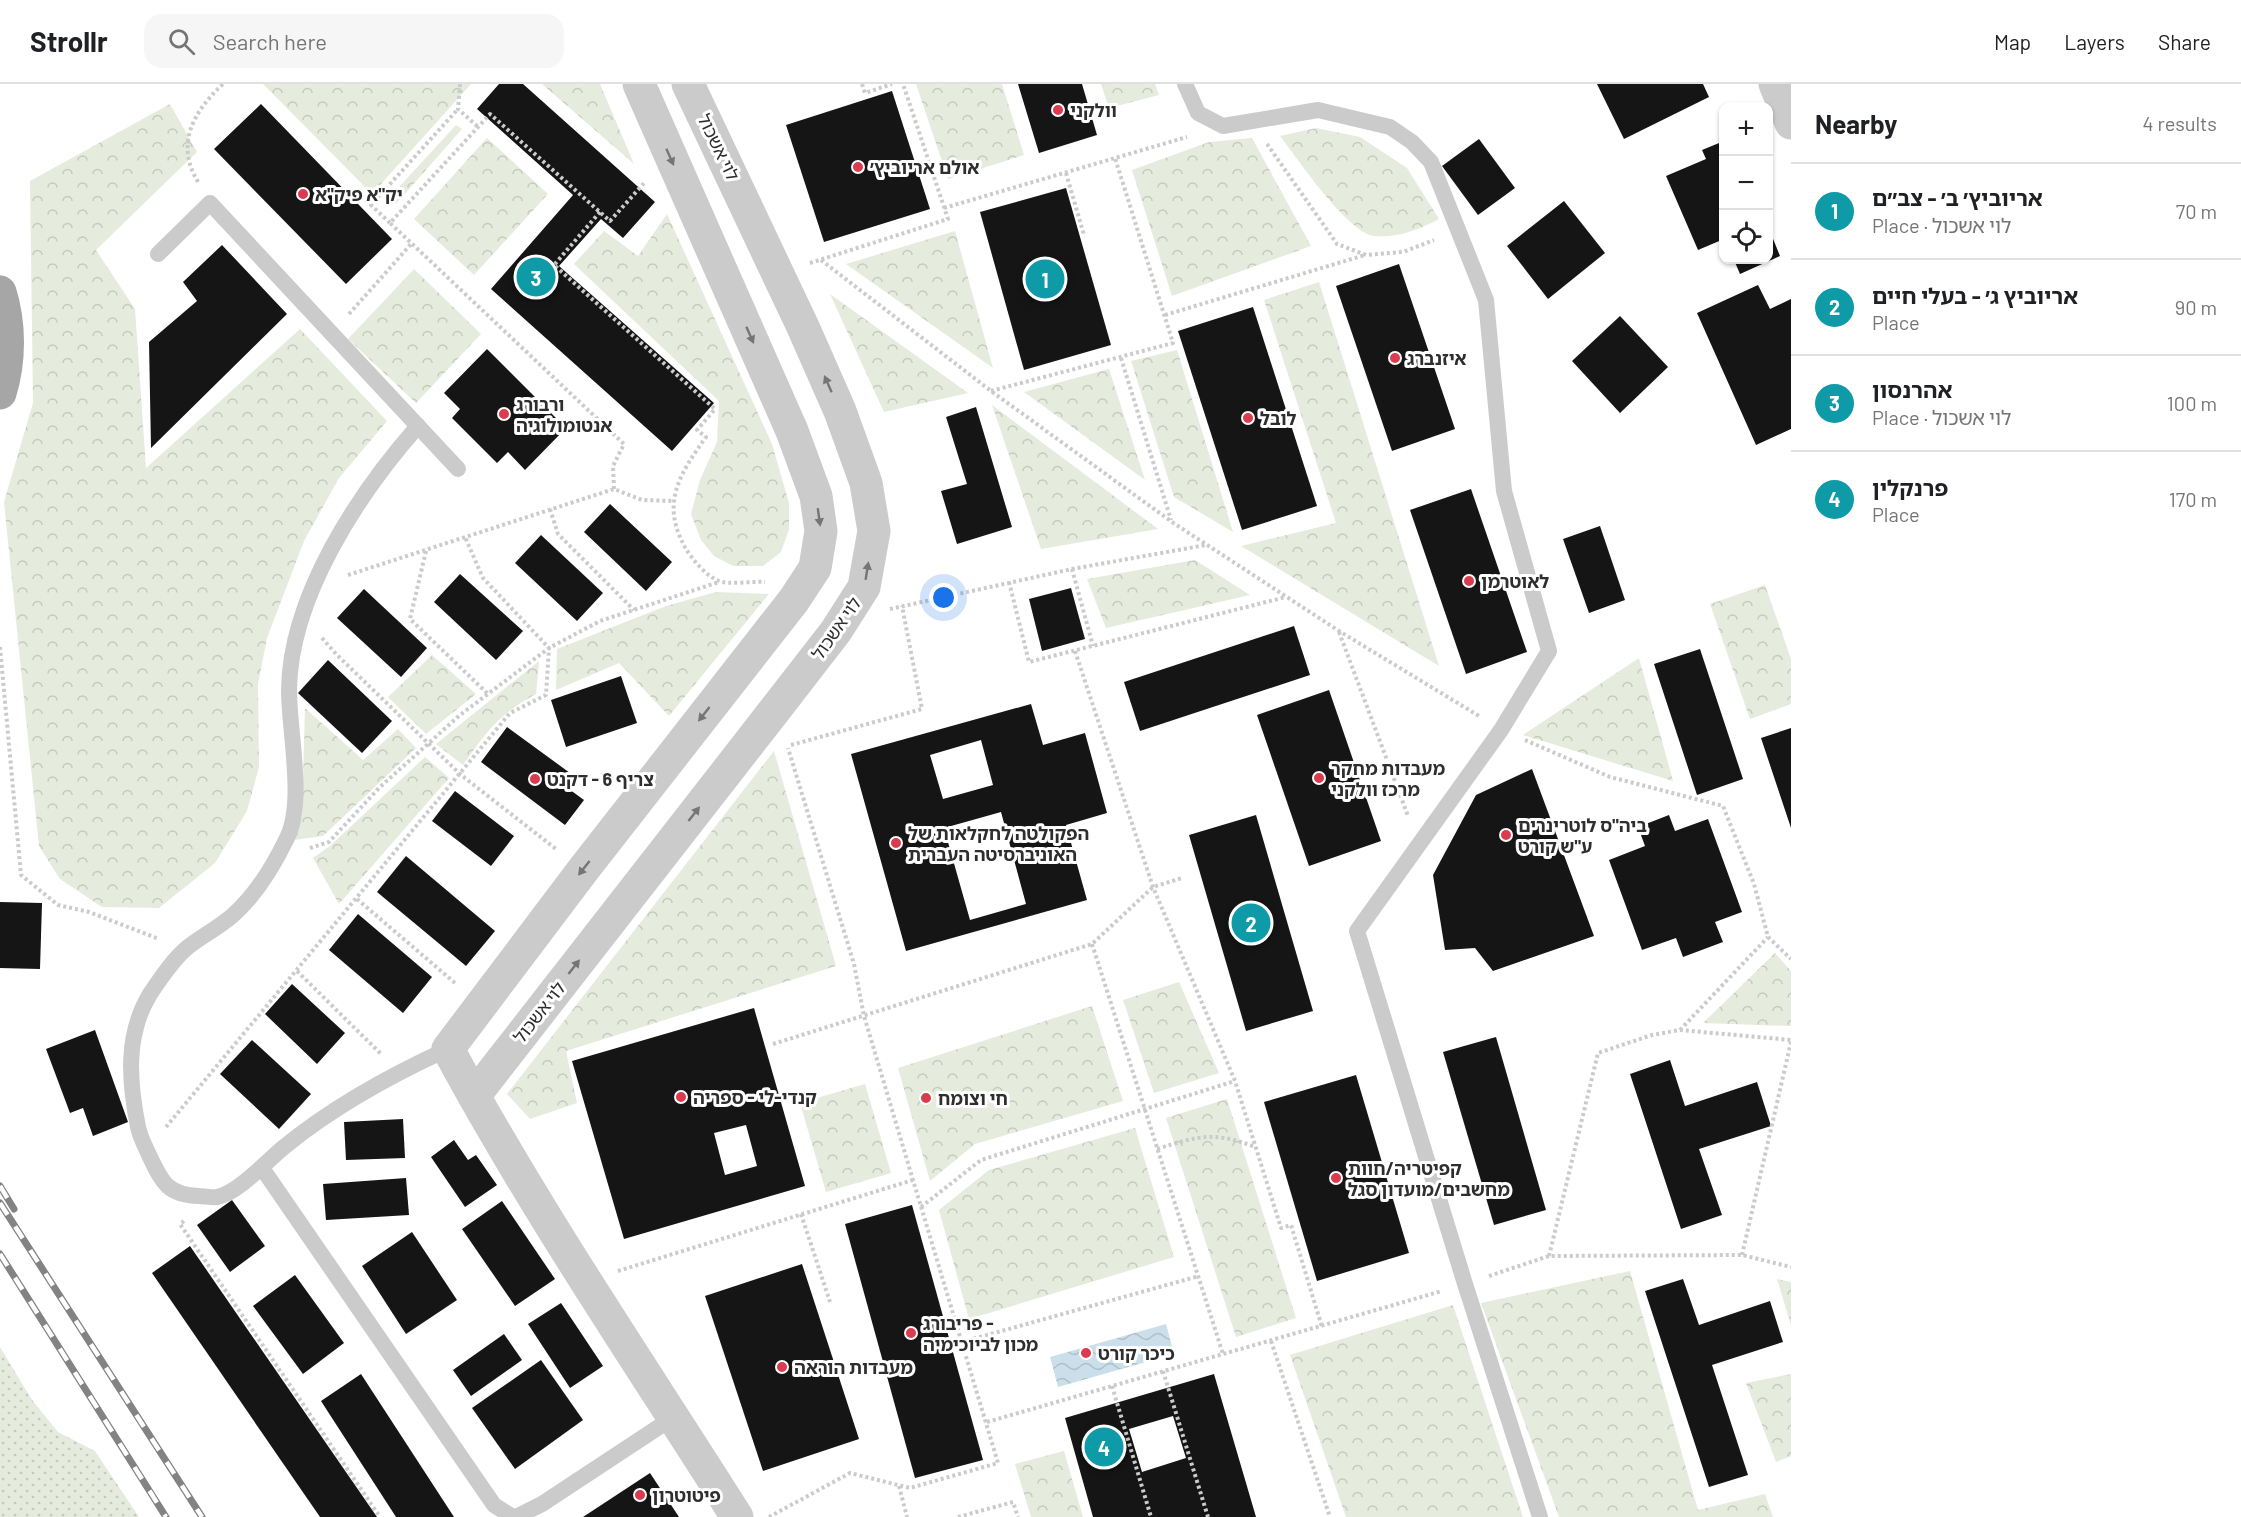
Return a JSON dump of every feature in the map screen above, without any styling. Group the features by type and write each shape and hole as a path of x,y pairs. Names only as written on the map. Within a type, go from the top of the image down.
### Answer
{"main road":[{"path":"0,292 7,333 6,361 0,393"}],"street":[{"path":"639,84 792,431 816,496 821,531 815,568 779,619 448,1049 474,1096 587,1281 737,1517"},
{"path":"1775,84 1791,123"},
{"path":"653,118 691,91"},
{"name":"לוי אשכול","path":"474,1096 774,711 843,619 864,587 873,531 866,483 840,411 778,273 691,91"},
{"path":"731,680 774,711"}],"lane":[{"path":"1185,84 1198,113 1223,126 1318,110 1390,127 1412,142 1431,162 1486,300 1504,491 1550,651 1501,730 1357,931 1465,1284 1540,1517"},
{"path":"158,254 210,203 458,469"},
{"path":"418,426 395,452 358,507 322,567 303,614 291,655 289,692 296,808 289,836 266,876 234,915 185,949 150,994 138,1020 130,1056 131,1090 140,1134 161,1180 179,1195 219,1197 262,1168 283,1147 399,1071 448,1049"},
{"path":"262,1168 494,1505 514,1517 542,1504 674,1417"}],"path":[{"path":"210,203 188,167 185,149 196,113 223,84"},
{"path":"460,84 458,109 371,205 624,444 613,466 614,489"},
{"path":"862,84 865,93 892,84"},
{"path":"778,273 948,219 903,84"},
{"path":"458,109 478,127"},
{"path":"390,223 490,114 610,221 669,155"},
{"path":"1252,122 1337,244 1366,255"},
{"path":"944,208 1223,126"},
{"path":"991,391 1173,343 1115,158"},
{"path":"1066,172 1084,235"},
{"path":"600,213 554,265 715,409 696,430 706,437 681,472 672,506 679,536 693,560 720,582"},
{"path":"1165,315 1366,255 1403,252 1460,231"},
{"path":"332,333 412,243"},
{"path":"821,260 991,391 1172,522 1339,631 1501,730 1610,777 1724,806 1754,884 1768,937 1791,959"},
{"path":"1121,358 1172,522"},
{"path":"314,586 614,489 642,500 674,501"},
{"path":"550,509 558,534 633,610"},
{"path":"147,1150 461,775 510,713 546,695 549,648 483,578 465,537"},
{"path":"843,619 1072,569 1207,545"},
{"path":"426,550 410,619 488,694"},
{"path":"1072,569 1093,646"},
{"path":"277,857 329,842 379,788 488,694 549,648 600,621 720,582 804,584"},
{"path":"1009,582 1029,662 1286,596"},
{"path":"768,1517 850,1473 910,1488 998,1463 864,1016 854,964 787,746 922,709 902,606"},
{"path":"303,614 336,654 461,775 557,850"},
{"path":"1339,631 1419,844"},
{"path":"0,647 21,874 58,905 89,912 185,949"},
{"path":"1075,651 1153,887 1235,1081 1281,1228 1291,1225 1322,1327"},
{"path":"773,1044 1092,944 1153,887 1182,878"},
{"path":"357,899 480,1005"},
{"path":"1680,1030 1768,937"},
{"path":"1092,944 1223,1354"},
{"path":"297,971 399,1071"},
{"path":"1549,1256 1598,1053 1652,1035 1680,1030 1791,1041 1742,1255"},
{"path":"921,1207 981,1160 1235,1081"},
{"path":"1157,1149 1198,1136 1232,1138 1256,1148"},
{"path":"587,1281 913,1180"},
{"path":"219,1197 180,1224 380,1517"},
{"path":"801,1214 830,1302"},
{"path":"987,1422 1322,1327 1549,1256 1742,1255 1791,1267"},
{"path":"962,1342 1199,1276"},
{"path":"1271,1341 1330,1517"},
{"path":"1164,1371 1208,1517"},
{"path":"1112,1386 1151,1517"},
{"path":"899,1485 908,1517"},
{"path":"958,1517 1013,1502 1018,1517"}],"green space":[{"path":"263,84 471,84 372,194"},
{"path":"542,84 600,84 634,164"},
{"path":"916,84 1002,84 1024,155 948,179"},
{"path":"1101,84 1155,84 1159,95 1109,108"},
{"path":"170,104 197,152 96,250 135,309 146,468 300,329 387,421 339,478 304,541 267,638 258,684 259,767 247,811 215,863 159,908 102,907 60,879 39,846 4,502 33,403 30,181"},
{"path":"456,125 462,129 396,204 389,198"},
{"path":"1316,128 1360,137 1407,168 1439,219 1416,230 1383,236 1374,236 1350,222 1323,193 1280,136"},
{"path":"487,138 548,194 474,275 414,219"},
{"path":"1252,138 1311,246 1172,296 1132,170 1209,142"},
{"path":"667,214 772,444 789,503 789,530 781,552 763,566 733,566 714,556 701,540 691,514 700,480 717,442 719,401 574,264 604,231 638,256"},
{"path":"955,231 993,368 846,264"},
{"path":"414,269 481,334 416,403 348,339"},
{"path":"1319,282 1439,666 1241,546 1336,523 1264,300"},
{"path":"830,294 968,393 884,412"},
{"path":"1177,350 1233,532 1174,497 1131,361"},
{"path":"1109,369 1145,480 1024,392"},
{"path":"992,405 1158,529 1041,549"},
{"path":"1195,560 1250,595 1106,628 1087,579"},
{"path":"1765,585 1791,659 1791,704 1750,719 1710,604"},
{"path":"716,592 769,594 669,716 619,663 556,690 557,649 666,606"},
{"path":"432,655 476,694 426,734 388,697"},
{"path":"1639,658 1673,781 1523,735"},
{"path":"539,661 536,694 503,716 463,765 436,744"},
{"path":"305,708 363,760 398,729 416,748 323,836 294,840 302,816"},
{"path":"774,751 836,966 566,1051 577,1103 530,1119 507,1094"},
{"path":"425,757 449,778 339,904 313,858 330,846"},
{"path":"1775,953 1791,971 1791,1026 1703,1023"},
{"path":"1179,982 1219,1073 1154,1093 1123,1000"},
{"path":"1092,1006 1123,1101 975,1144 930,1181 898,1068"},
{"path":"865,1084 891,1173 826,1192 800,1103"},
{"path":"1227,1099 1296,1318 1236,1337 1166,1118"},
{"path":"1135,1128 1174,1257 969,1319 939,1210 989,1170"},
{"path":"1630,1271 1698,1510 1765,1494 1773,1517 1559,1517 1481,1303"},
{"path":"1777,1279 1791,1282 1791,1325"},
{"path":"1453,1305 1523,1517 1346,1517 1290,1355"},
{"path":"0,1347 32,1400 58,1432 95,1451 139,1517 0,1517"},
{"path":"1791,1374 1791,1456 1776,1462 1746,1383"},
{"path":"1064,1451 1083,1517 1031,1517 1015,1464"}],"water":[{"path":"1166,1324 1174,1354 1058,1387 1050,1357"}],"building":[{"path":"499,84 523,84 655,202 623,238 601,219 559,266 714,403 672,451 491,289 573,195 477,109"},
{"name":"וולקני","path":"1018,84 1082,84 1097,135 1039,153"},
{"path":"1597,84 1703,84 1709,97 1624,139"},
{"name":"אולם אריוביץ׳","path":"892,91 930,209 824,242 786,125"},
{"name":"יק\"א פיק\"א","path":"261,104 392,239 346,284 214,149"},
{"path":"1479,139 1515,188 1478,215 1442,166"},
{"path":"1719,143 1719,241 1698,250 1666,176 1706,159 1702,150"},
{"path":"1066,188 1111,345 1024,370 980,212"},
{"path":"1564,201 1605,253 1548,299 1507,246"},
{"path":"1773,239 1780,256 1773,259"},
{"path":"222,245 287,314 151,448 149,342 197,301 183,282"},
{"name":"איזנברג","path":"1399,264 1455,429 1392,451 1336,286"},
{"path":"1736,264 1762,264 1740,274"},
{"path":"1758,285 1770,309 1791,299 1791,429 1756,445 1697,313"},
{"name":"לובל","path":"1253,307 1317,506 1242,530 1178,331"},
{"path":"1620,316 1668,367 1620,413 1572,361"},
{"name":"ורבורג אנטומולוגיה","path":"487,349 566,428 525,470 508,452 497,463 452,418 460,409 444,393"},
{"path":"976,407 1012,527 957,544 941,491 967,484 946,417"},
{"name":"לאוטרמן","path":"1471,489 1527,652 1466,674 1410,510"},
{"path":"610,504 672,562 646,591 584,532"},
{"path":"1600,526 1625,600 1589,613 1563,539"},
{"path":"541,535 603,593 577,621 515,563"},
{"path":"460,574 523,631 496,660 434,602"},
{"path":"1071,588 1085,639 1042,651 1029,599"},
{"path":"364,589 427,648 401,677 337,618"},
{"path":"1294,626 1310,675 1140,731 1124,682"},
{"path":"1700,649 1743,779 1697,795 1654,664"},
{"path":"328,660 392,721 362,753 298,693"},
{"path":"621,676 637,723 566,747 551,700"},
{"name":"מעבדות מחקר מרכז וולקני","path":"1329,690 1381,841 1309,866 1257,715"},
{"path":"1031,704 1043,745 1085,733 1107,813 1066,825 1087,900 906,951 851,754","holes":["981,740 993,785 943,799 930,755","1001,812 1026,904 970,920 944,828"]},
{"name":"צריף 6 - דקנט","path":"507,727 570,773 562,784 584,800 565,825 481,762"},
{"path":"1791,728 1791,828 1761,738"},
{"name":"ביה\"ס לוטרינרים ע\"ש קורט","path":"1532,769 1594,936 1493,971 1475,948 1445,950 1433,875 1476,795"},
{"path":"455,791 514,836 491,866 432,821"},
{"path":"1256,815 1313,1011 1246,1031 1189,835"},
{"path":"1669,815 1675,831 1708,819 1742,912 1715,922 1723,942 1683,957 1676,938 1642,950 1609,860 1645,846 1638,827"},
{"path":"406,856 495,931 466,966 377,892"},
{"path":"0,902 42,903 40,969 0,968"},
{"path":"358,914 432,977 403,1013 329,950"},
{"path":"292,984 345,1033 317,1064 265,1014"},
{"name":"קנדי-לי - ספריה","path":"754,1008 805,1186 624,1239 572,1061","holes":["746,1125 757,1166 725,1175 714,1133"]},
{"path":"95,1030 128,1122 93,1136 83,1108 70,1113 46,1049"},
{"path":"1496,1037 1546,1210 1494,1225 1443,1052"},
{"path":"252,1040 311,1094 279,1129 220,1074"},
{"path":"1670,1060 1685,1106 1757,1082 1771,1126 1699,1149 1722,1215 1681,1229 1630,1074"},
{"name":"קפיטריה/חוות מחשבים/מועדון סגל","path":"1356,1075 1409,1253 1317,1281 1264,1102"},
{"path":"403,1119 405,1158 346,1160 344,1122"},
{"path":"454,1140 468,1160 476,1155 497,1185 465,1207 431,1157"},
{"path":"406,1178 409,1215 326,1220 323,1184"},
{"path":"232,1200 265,1246 230,1272 197,1225"},
{"path":"502,1201 555,1279 515,1306 462,1229"},
{"name":"פריבורג - מכון לביוכימיה","path":"912,1205 983,1460 915,1478 845,1224"},
{"path":"412,1232 457,1300 406,1334 362,1266"},
{"path":"190,1246 377,1517 320,1517 152,1273"},
{"name":"מעבדות הוראה","path":"802,1264 859,1439 763,1471 705,1296"},
{"path":"295,1275 344,1343 303,1374 253,1306"},
{"path":"1683,1279 1699,1325 1770,1301 1783,1342 1712,1365 1748,1475 1709,1487 1645,1291"},
{"path":"561,1303 603,1366 570,1388 528,1324"},
{"path":"504,1334 522,1360 471,1396 453,1370"},
{"path":"541,1360 583,1420 515,1469 472,1408"},
{"path":"361,1374 454,1517 396,1517 321,1401"},
{"path":"1214,1374 1256,1517 1093,1517 1065,1418","holes":["1173,1416 1186,1458 1142,1472 1129,1429"]},
{"name":"פיטוטרון","path":"650,1473 679,1517 583,1517"}],"railway":[{"path":"0,1186 14,1209"},
{"path":"0,1203 202,1517"},
{"path":"0,1254 166,1517"}],"place":[{"name":"וולקני","path":"1058,110"},
{"name":"אולם אריוביץ׳","path":"858,167"},
{"name":"יק\"א פיק\"א","path":"303,194"},
{"name":"אהרנסון","path":"536,277"},
{"name":"אריוביץ׳ ב׳ - צב״ם","path":"1045,279"},
{"name":"איזנברג","path":"1395,358"},
{"name":"ורבורג אנטומולוגיה","path":"504,414"},
{"name":"לובל","path":"1248,418"},
{"name":"לאוטרמן","path":"1469,581"},
{"name":"מעבדות מחקר מרכז וולקני","path":"1319,778"},
{"name":"צריף 6 - דקנט","path":"535,779"},
{"name":"ביה\"ס לוטרינרים ע\"ש קורט","path":"1506,835"},
{"name":"הפקולטה לחקלאות של האוניברסיטה העברית","path":"896,843"},
{"name":"אריוביץ ג׳ - בעלי חיים","path":"1251,923"},
{"name":"קנדי-לי - ספריה","path":"681,1097"},
{"name":"חי וצומח","path":"926,1098"},
{"name":"קפיטריה/חוות מחשבים/מועדון סגל","path":"1336,1178"},
{"name":"פריבורג - מכון לביוכימיה","path":"911,1333"},
{"name":"כיכר קורט","path":"1086,1353"},
{"name":"מעבדות הוראה","path":"782,1367"},
{"name":"פרנקלין","path":"1104,1447"},
{"name":"פיטוטרון","path":"640,1495"}]}
